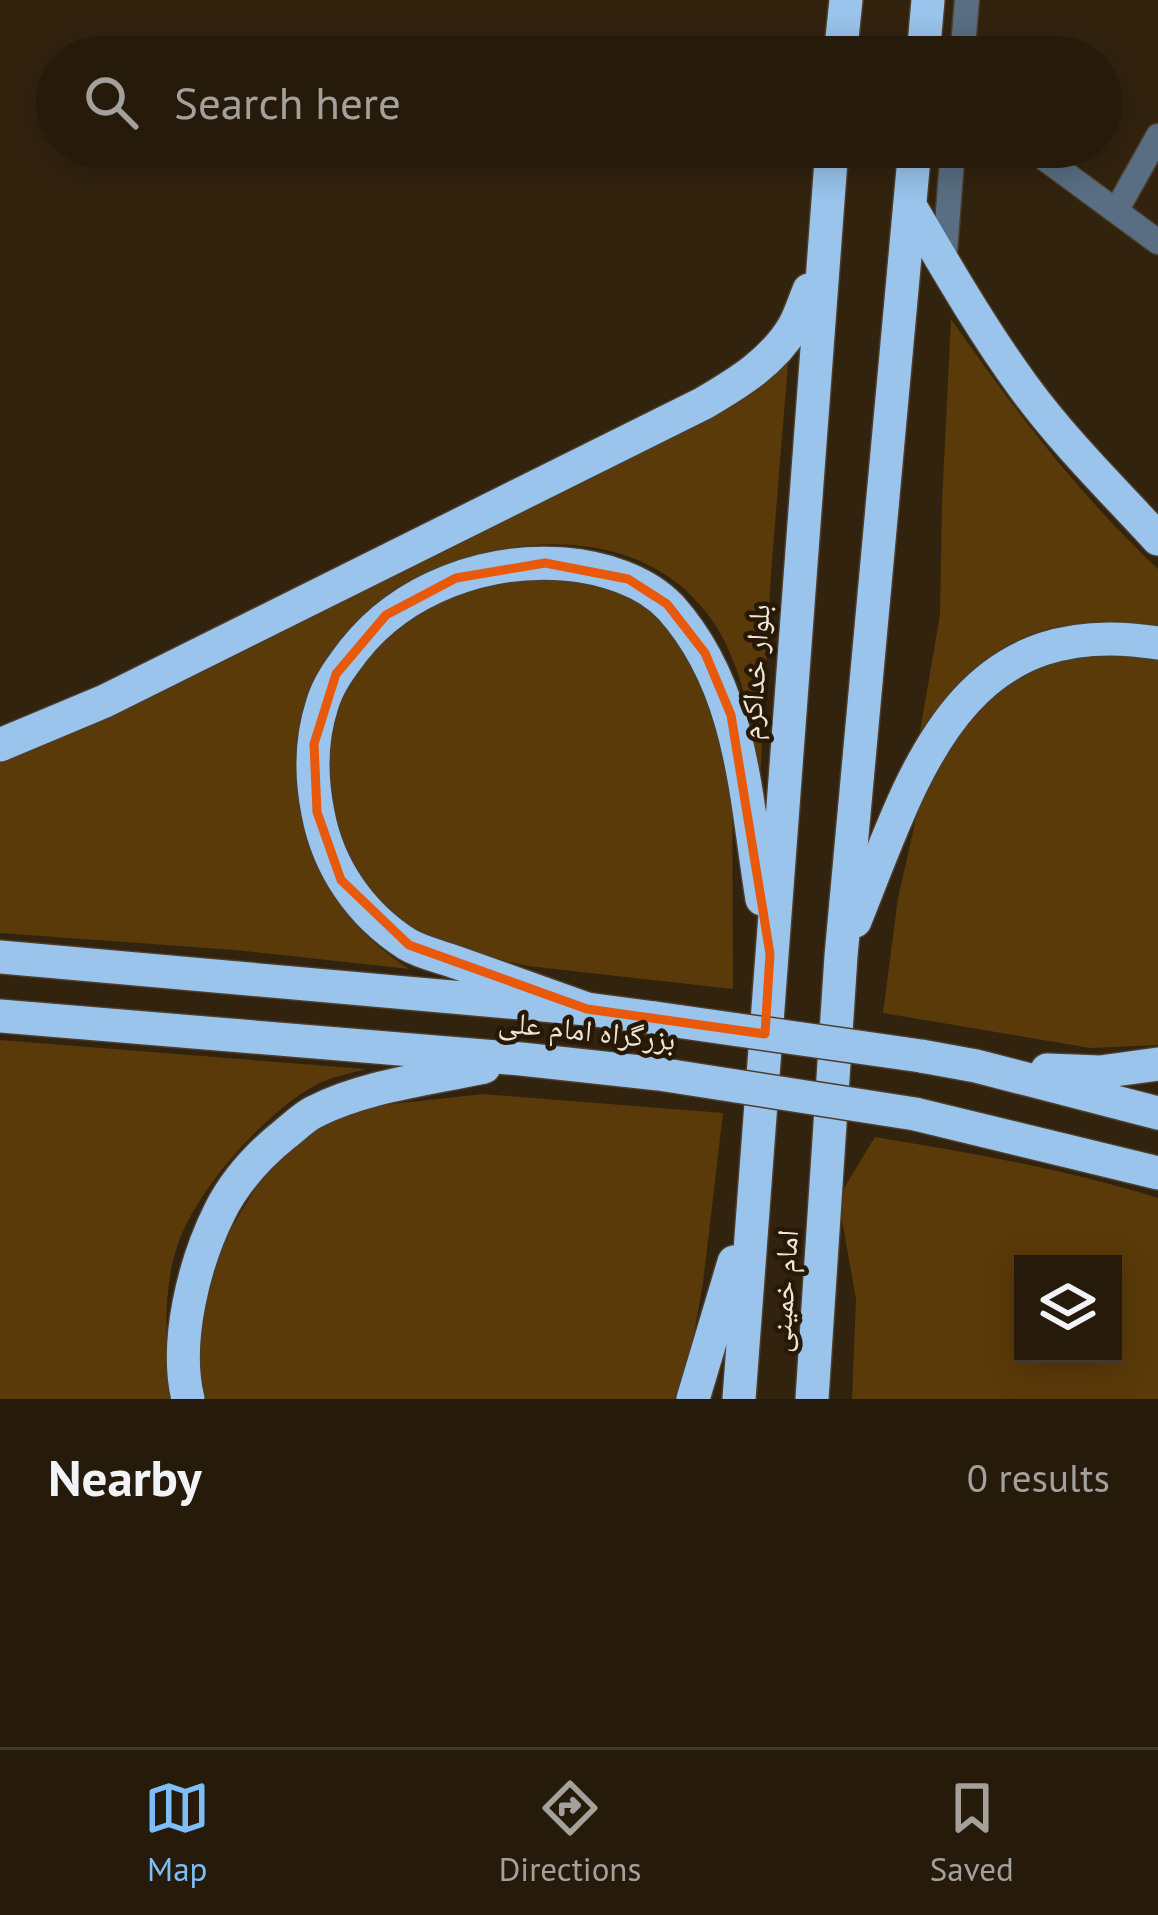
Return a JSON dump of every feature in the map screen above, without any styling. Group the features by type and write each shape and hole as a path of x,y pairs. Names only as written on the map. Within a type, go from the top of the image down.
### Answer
{"highway":[{"path":"842,36 846,0"},
{"path":"925,36 928,0"},
{"name":"بلوار خداکرم","path":"752,1203 830,168"},
{"path":"836,1399 827,1188 841,956 913,168"},
{"path":"910,206 927,168"},
{"path":"910,206 1024,387 1158,539"},
{"path":"0,746 105,700 704,403 746,378 776,350 794,326 822,260"},
{"path":"587,1009 409,945 341,880 324,843 313,781 314,744 322,704 336,674 386,615 456,578 545,562 586,566 628,579 668,604 705,653 731,715 770,954"},
{"path":"841,956 904,800 938,735 974,693 1024,655 1052,644 1123,637 1158,643"},
{"name":"بزرگراه امام علی","path":"0,957 655,1018 976,1066 1158,1113"},
{"name":"بزرگراه امام علی","path":"0,1016 659,1074 915,1114 1158,1173"},
{"path":"188,1399 182,1375 186,1318 206,1244 221,1208 246,1172 311,1113 357,1095 521,1059"},
{"path":"976,1066 1100,1072 1158,1064"},
{"name":"امام خمینی","path":"812,1399 827,1188"},
{"path":"693,1399 752,1203"},
{"name":"امام خمینی","path":"739,1399 752,1203"}],"street":[{"path":"964,36 967,0"},
{"path":"1115,211 1158,136"},
{"path":"944,264 951,168"},
{"path":"1057,168 1158,242"}],"highlighted area":[{"path":"545,563 628,579 667,604 705,653 731,715 770,954 765,1034 587,1009 409,945 341,880 317,812 314,744 336,674 386,615 456,578"}],"shaded area":[{"path":"951,319 1048,450 1158,569 1158,627 1081,623 1032,634 1009,645 960,683 918,743 940,615"},
{"path":"789,351 760,780 749,716 730,653 709,616 684,588 621,554 586,546 512,547 442,566 379,601 351,637 298,753 298,796 319,865 360,929 409,969 235,950 0,933 0,754"},
{"path":"537,572 612,582 686,638 732,762 733,989 528,966 475,954 430,940 398,923 352,876 326,805 326,736 348,674 425,603"},
{"path":"1068,648 1158,652 1158,1045 1090,1048 883,1013 898,898 922,792 980,702"},
{"path":"0,1040 366,1069 320,1083 273,1116 231,1159 196,1207 175,1253 168,1289 172,1399 0,1399"},
{"path":"483,1094 723,1113 703,1283 679,1399 200,1399 196,1321 216,1253 266,1171 321,1125 365,1107"},
{"path":"875,1137 1053,1170 1158,1198 1158,1399 852,1399 856,1299 838,1198"}]}
